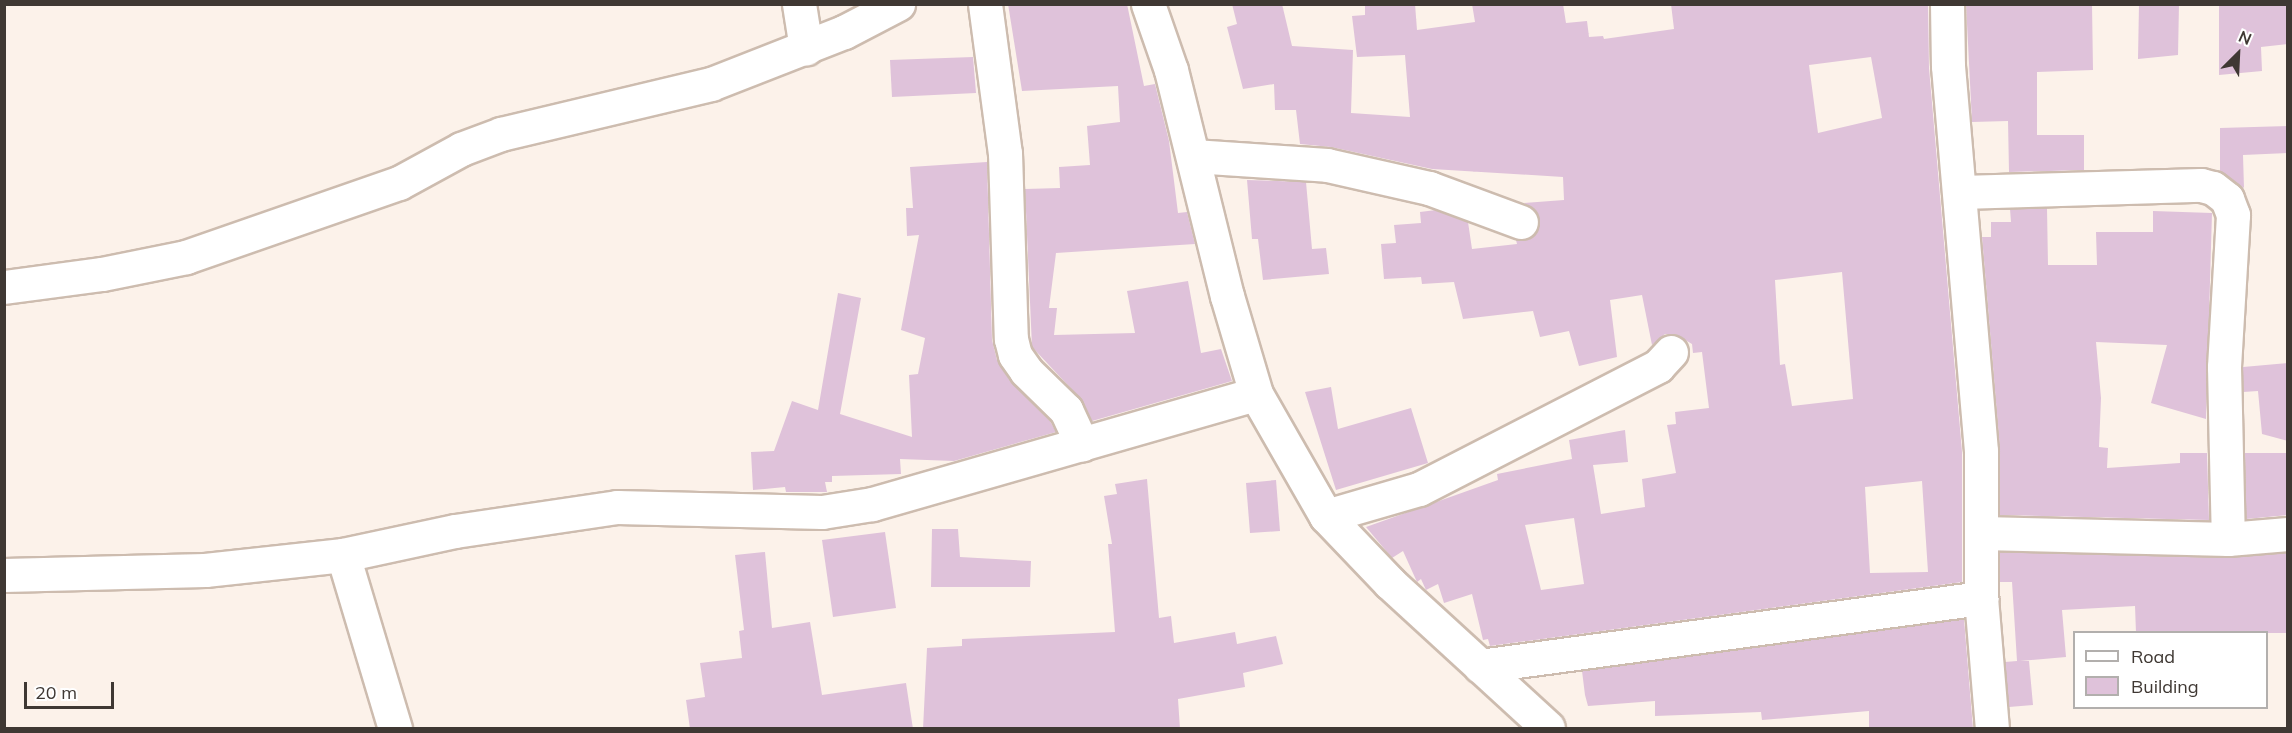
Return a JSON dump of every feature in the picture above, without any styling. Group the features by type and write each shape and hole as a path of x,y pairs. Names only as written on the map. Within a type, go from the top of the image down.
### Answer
{"street":[{"path":"799,4 806,48"},
{"path":"4,286 102,274 186,257 294,222 399,183 461,149 501,134 711,84 806,48 898,4"},
{"path":"985,4 1005,153 1011,339 1015,355 1026,371 1066,410 1082,444"},
{"path":"1148,4 1171,70 1227,296 1256,394 1326,516 1390,583 1548,729"},
{"path":"1947,4 1948,66 1962,192 1981,451 1981,598 1992,729"},
{"path":"1193,156 1328,165 1429,188 1521,222"},
{"path":"1962,192 2201,185 2213,188 2227,199 2234,216 2224,367 2228,539"},
{"path":"1326,516 1419,489 1658,366 1671,352"},
{"path":"4,575 205,570 343,555 455,531 617,507 822,512 873,504 1256,394"},
{"path":"1982,533 2228,539 2288,534"},
{"path":"343,555 396,729"},
{"path":"1480,666 1981,598"}],"building":[{"path":"1008,4 1127,4 1144,86 1155,84 1169,141 1178,213 1187,212 1195,244 1056,253 1049,308 1057,308 1054,335 1135,333 1127,291 1188,281 1201,353 1221,349 1232,381 1092,421 1079,397 1032,347 1025,189 1060,188 1059,167 1090,165 1087,126 1120,122 1118,86 1022,91"},
{"path":"1232,4 1282,4 1292,46 1353,50 1351,113 1410,117 1405,55 1357,57 1352,16 1365,15 1365,6 1415,4 1417,30 1475,22 1472,4 1563,4 1566,23 1587,21 1589,37 1603,36 1604,39 1674,29 1671,4 1928,4 1929,68 1962,452 1962,582 1490,646 1488,639 1483,640 1472,594 1444,603 1438,584 1426,590 1421,579 1417,582 1403,551 1392,558 1366,527 1498,480 1497,474 1572,459 1569,440 1625,430 1628,462 1593,465 1601,514 1645,507 1642,479 1676,473 1667,425 1676,424 1675,412 1709,408 1702,352 1693,353 1692,344 1675,334 1665,334 1652,345 1642,295 1610,300 1617,357 1579,366 1569,331 1540,337 1533,311 1463,319 1454,282 1422,284 1421,277 1384,279 1381,244 1396,243 1394,225 1421,223 1420,212 1436,210 1468,222 1472,249 1517,244 1516,240 1532,237 1539,228 1536,211 1524,203 1564,200 1563,177 1432,169 1331,147 1300,144 1296,110 1275,110 1274,84 1243,89 1227,27 1237,24","holes":["1871,57 1882,118 1818,133 1809,65","1842,272 1853,399 1792,406 1785,364 1780,365 1775,280","1922,481 1928,572 1870,573 1865,487","1574,518 1584,584 1541,590 1525,525"]},
{"path":"1966,4 2092,4 2093,70 2037,72 2037,135 2084,135 2084,170 2009,172 2008,121 1972,122"},
{"path":"2139,4 2179,4 2178,55 2138,59"},
{"path":"2219,4 2284,4 2288,8 2288,44 2261,47 2262,71 2219,75"},
{"path":"973,57 976,93 892,97 890,60"},
{"path":"2288,126 2288,153 2243,155 2244,188 2220,171 2220,128"},
{"path":"987,162 992,340 997,360 1011,382 1050,421 1056,432 954,461 900,459 901,474 832,476 832,482 825,482 827,492 786,492 785,487 753,490 751,452 774,451 792,401 818,410 838,293 861,298 840,414 912,437 909,375 918,374 925,338 901,330 919,235 907,236 906,208 913,208 910,167"},
{"path":"1247,180 1306,182 1312,249 1326,248 1329,274 1263,280 1258,239 1252,239"},
{"path":"2047,208 2048,265 2097,265 2096,232 2153,232 2153,211 2212,213 2206,419 2151,403 2167,345 2096,342 2101,398 2099,447 2108,448 2107,468 2180,463 2180,453 2207,453 2209,520 2000,515 2000,449 1982,237 1991,237 1991,222 2011,222 2010,209"},
{"path":"2288,363 2288,441 2262,434 2258,391 2243,392 2243,367"},
{"path":"1331,387 1338,429 1411,408 1428,463 1336,490 1305,392"},
{"path":"2245,453 2288,453 2288,515 2246,519"},
{"path":"1147,479 1159,618 1171,616 1174,643 1235,632 1237,644 1276,636 1283,664 1243,673 1245,687 1178,699 1180,729 923,729 927,648 962,646 962,639 1115,632 1108,544 1112,544 1104,496 1117,494 1115,484"},
{"path":"1276,480 1280,531 1250,533 1246,483"},
{"path":"932,529 958,529 960,557 1031,561 1030,587 931,587"},
{"path":"885,532 896,608 833,617 822,540"},
{"path":"765,552 772,628 810,622 822,695 906,683 913,729 690,729 686,700 705,697 700,663 742,658 739,631 744,630 735,555"},
{"path":"2000,552 2228,558 2288,553 2288,633 2136,631 2135,606 2062,610 2066,657 2020,661 2029,661 2033,705 2009,707 2005,662 2017,661 2012,582 2000,582"},
{"path":"1964,619 1973,729 1869,729 1869,711 1762,720 1761,712 1655,716 1655,701 1588,706 1585,695 1582,671"}]}
